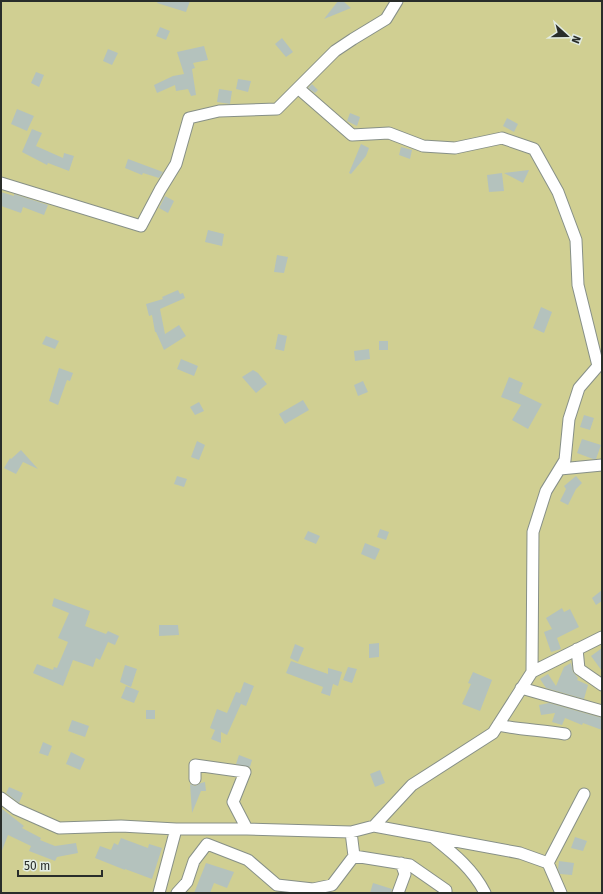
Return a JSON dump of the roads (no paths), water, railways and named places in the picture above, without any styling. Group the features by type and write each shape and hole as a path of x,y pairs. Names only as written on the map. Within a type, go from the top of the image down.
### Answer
{"street":[{"path":"1,183 141,226 176,164 189,118 219,111 277,109 335,51 386,19 397,1"},
{"path":"298,88 352,135 389,133 423,146 455,148 502,138 534,148 558,192 576,240 578,285 600,365 579,388 569,419 566,460 546,491 533,532 532,672"},
{"path":"560,469 602,465"},
{"path":"374,826 412,784 493,733 532,672 602,637"},
{"path":"577,649 579,669 602,685"},
{"path":"521,688 602,711"},
{"path":"498,725 518,729 550,731 565,734"},
{"path":"195,779 195,765 245,772 233,802 247,829"},
{"path":"548,863 584,794"},
{"path":"1,798 16,809 60,828 121,826 176,829 247,829 350,832 374,826 520,853 548,863 561,893"},
{"path":"176,829 160,890 176,893 187,882 194,861 207,844 248,860 277,885 313,889 332,885 354,856 350,832"},
{"path":"432,836 456,855 479,882 485,893"},
{"path":"354,856 410,865 446,890 446,893"},
{"path":"398,893 405,874 400,863"}]}
